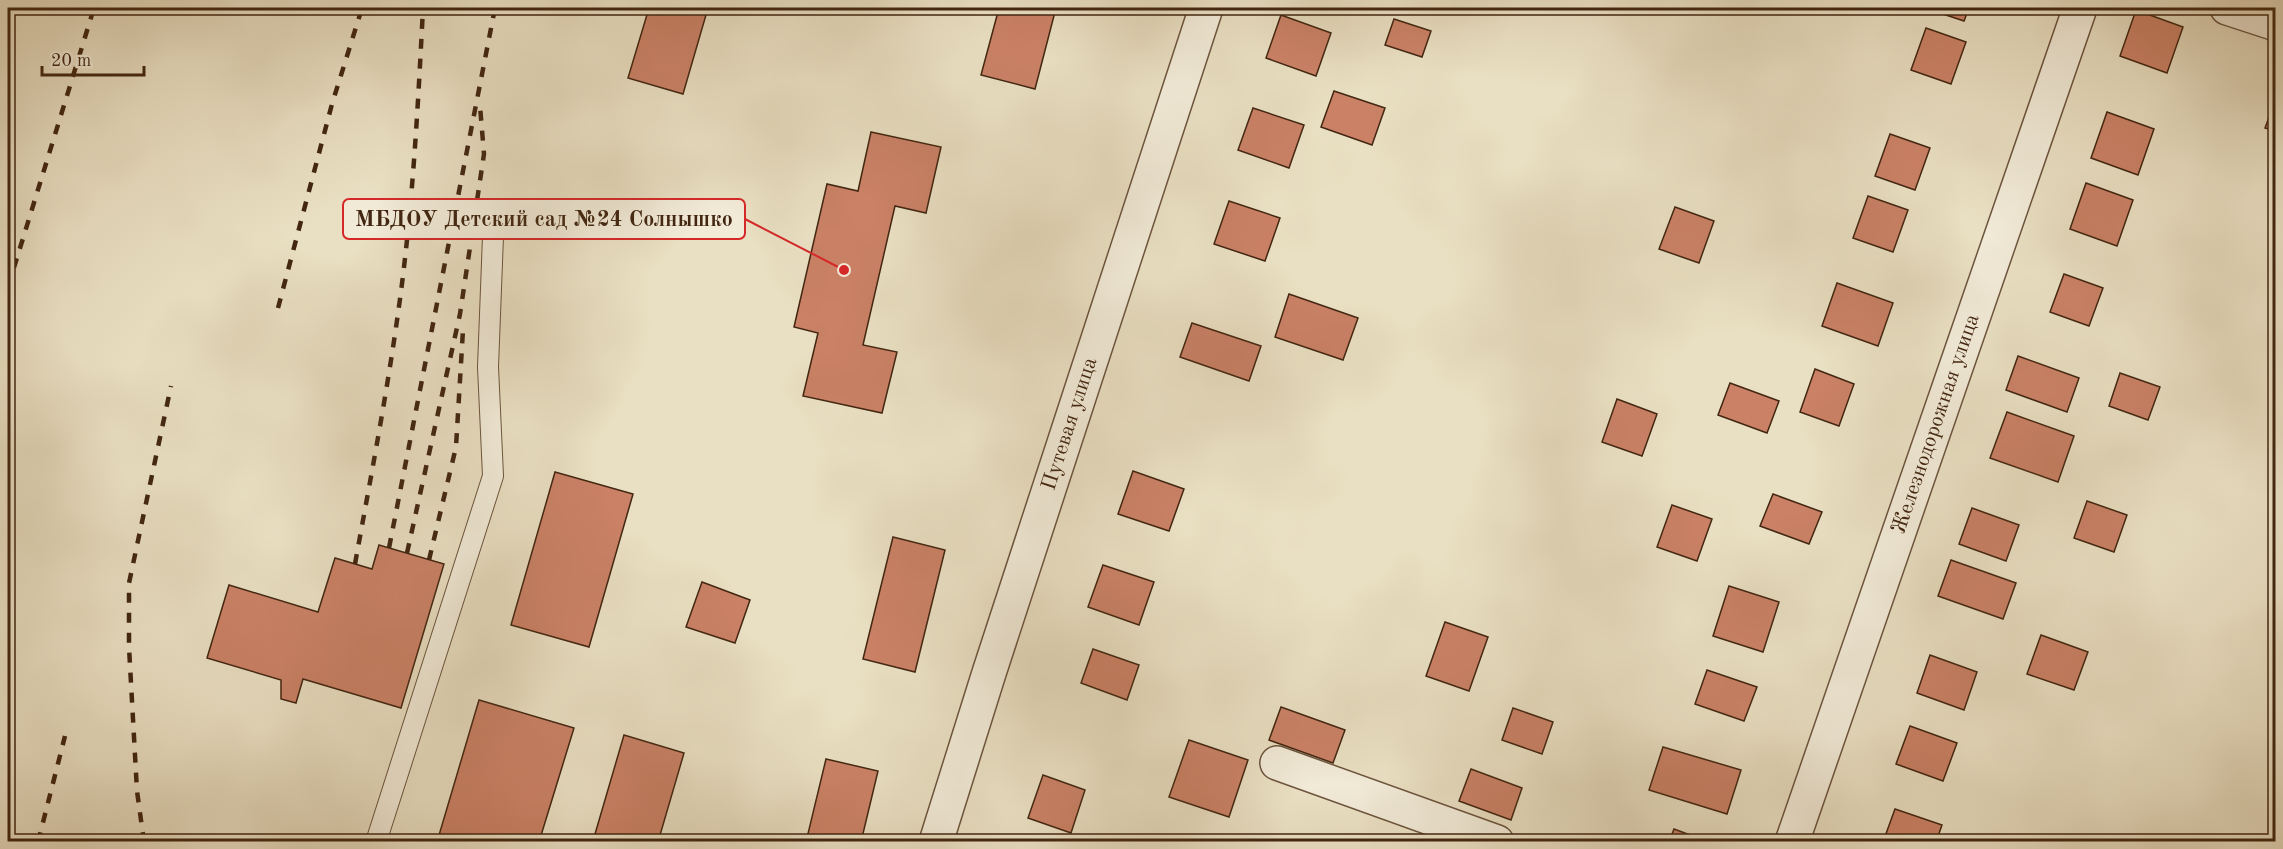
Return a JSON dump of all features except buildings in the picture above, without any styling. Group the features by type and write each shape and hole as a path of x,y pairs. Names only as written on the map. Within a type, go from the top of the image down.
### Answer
{"street":[{"name":"Путевая улица","path":"936,842 988,673 1206,8"},
{"name":"Железнодорожная улица","path":"1792,842 2080,8"},
{"path":"2227,8 2276,24"},
{"path":"1277,763 1497,842"}],"lane":[{"path":"376,842 494,476 488,367 494,210"}],"railway":[{"path":"8,287 94,8"},
{"path":"278,308 332,104 362,8"},
{"path":"355,564 385,399 405,263 415,154 423,8"},
{"path":"389,548 495,8"},
{"path":"407,553 460,314 484,154 480,106"},
{"path":"429,560 456,447 463,330"},
{"path":"144,842 137,791 129,647 129,583 171,386"},
{"path":"38,842 65,736"}],"place":[{"name":"МБДОУ Детский сад №24 Солнышко","path":"844,270"}]}
